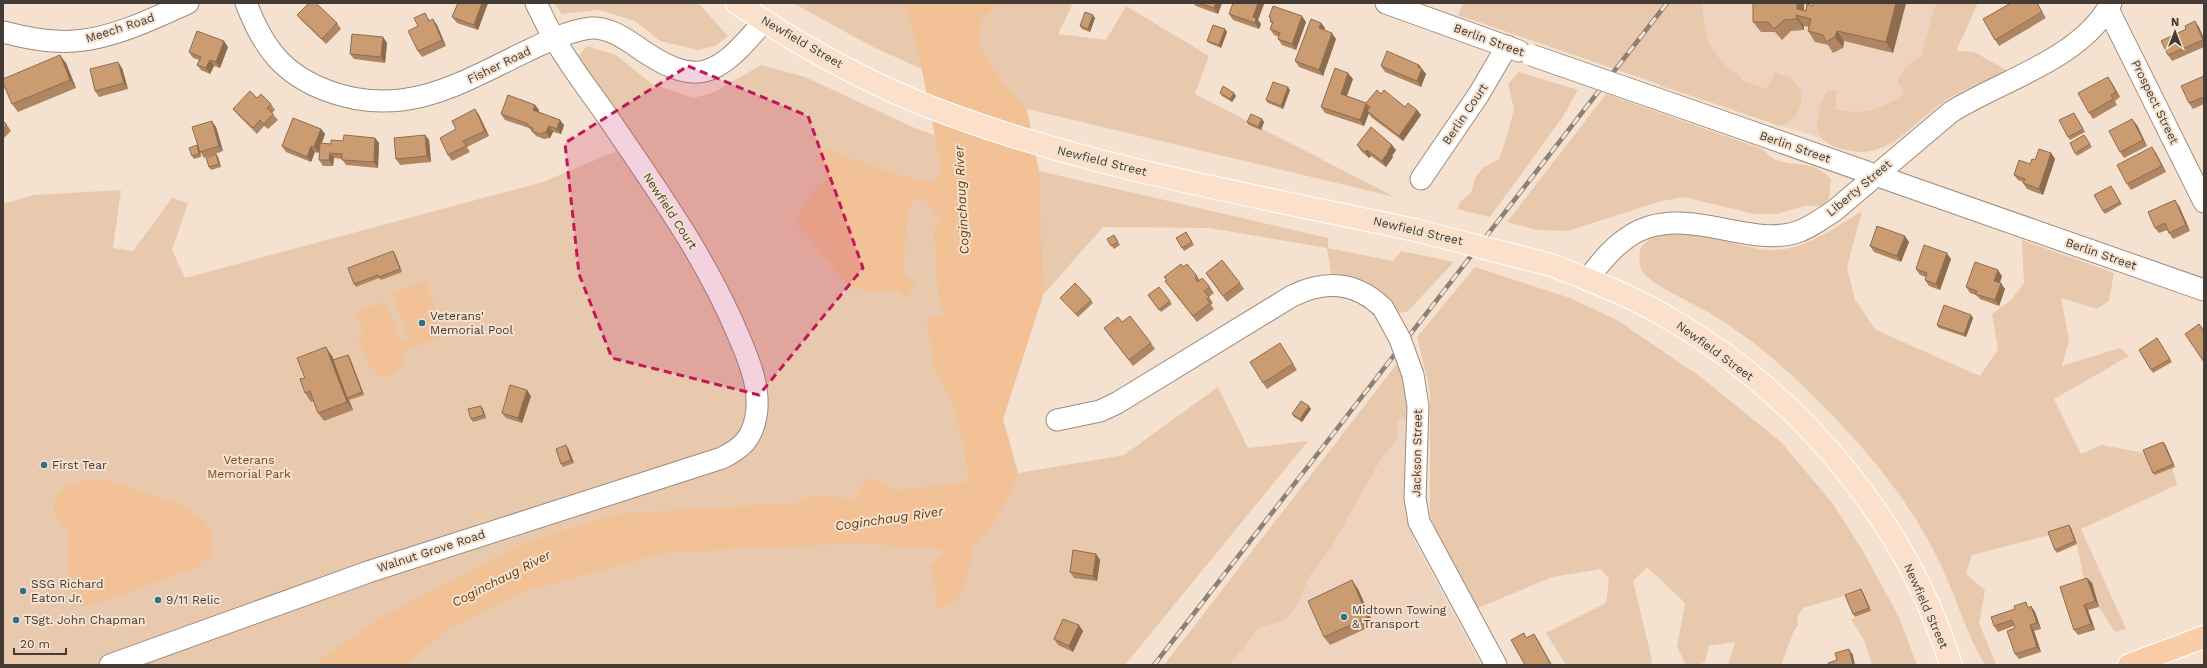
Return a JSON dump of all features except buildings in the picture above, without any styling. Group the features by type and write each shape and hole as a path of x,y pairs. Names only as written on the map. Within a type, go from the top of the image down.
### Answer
{"highway":[{"path":"2129,665 2204,637"}],"main road":[{"name":"Newfield Street","path":"737,3 764,22 815,52 866,79 934,108 998,132 1061,151 1120,166 1415,230 1551,265 1634,299 1672,320 1744,369 1806,426 1858,487 1902,553 1926,600 1951,665"}],"street":[{"name":"Meech Road","path":"3,32 32,38 75,41 115,32 188,3"},
{"name":"Fisher Road","path":"246,3 258,33 284,65 318,87 355,99 396,101 439,93 554,38 582,30 600,28 623,37 660,63 674,70 692,73 709,70 728,60 742,47 764,22"},
{"name":"Newfield Court","path":"536,3 554,38 672,211 693,246 728,312 744,348 757,397 756,416 750,436"},
{"name":"Berlin Street","path":"1386,3 2204,290"},
{"name":"Liberty Street","path":"1588,279 1602,260 1617,245 1632,234 1653,226 1675,222 1699,224 1751,235 1772,236 1794,233 1814,225 1834,211 1951,112 1972,98 2026,72 2075,44 2109,6"},
{"name":"Prospect Street","path":"2109,6 2204,202"},
{"name":"Berlin Court","path":"1421,179 1479,94 1507,46"},
{"name":"Jackson Street","path":"1057,420 1100,411 1117,403 1292,296 1312,287 1332,286 1350,288 1369,296 1382,308 1400,339 1413,375 1418,406 1415,498 1419,522 1496,665"},
{"name":"Walnut Grove Road","path":"110,665 368,572 722,458 739,449 750,436"}],"highlighted area":[{"path":"688,66 808,116 863,268 759,395 612,358 579,274 565,143"}],"shaded area":[{"path":"1697,3 1978,3 1956,51 1974,52 2008,71 1947,99 1894,143 1868,151 1842,149 1820,138 1659,86 1660,54"},
{"path":"1407,419 1404,490 1406,517 1416,544 1481,665 1230,665 1259,628 1284,621 1297,606 1309,577 1332,546 1380,461 1398,438 1398,420"}],"green space":[{"path":"554,3 698,3 728,36 715,46 698,50 660,41 635,21 599,10 562,14"},
{"path":"793,3 1073,3 1058,34 1106,40 1126,6 1209,56 1195,94 1395,197 1027,109 966,89 871,46"},
{"path":"1463,3 1703,3 1703,15 1707,37 1711,46 1724,63 1742,77 1741,80 1767,89 1775,72 1791,78 1801,90 1800,108 1795,117 1780,126 1458,15"},
{"path":"1936,3 1978,3 1956,51 1974,52 2008,71 1947,99 1895,141 1882,148 1867,152 1850,151 1831,145 1825,141 1819,134 1817,124 1820,106 1829,90 1837,91 1835,109 1854,112 1872,110 1888,104 1905,94 1897,81 1910,64 1921,56"},
{"name":"Veterans Memorial Park","path":"587,46 616,55 652,84 693,98 715,92 761,65 805,77 917,129 1039,171 1328,238 1328,248 1393,261 1401,251 1454,262 1407,312 1396,313 1367,287 1359,282 1331,274 1327,248 1210,228 1103,227 1043,295 1003,419 1018,473 1124,455 1218,387 1248,448 1308,441 1125,665 3,665 3,204 34,195 121,190 113,248 133,251 172,198 188,203 172,250 185,278 543,182 619,150 565,71"},
{"path":"1519,72 1578,90 1562,118 1490,217 1457,209 1460,202 1471,193 1475,178 1483,168 1499,159 1514,109 1508,84"},
{"path":"1606,94 1762,149 1774,159 1782,162 1817,168 1831,179 1829,199 1822,206 1804,206 1777,214 1754,214 1683,197 1658,202 1568,231 1537,230 1507,222"},
{"path":"1862,211 1847,267 1855,300 1876,330 1980,376 1998,349 1992,314 2011,300 2024,283 2022,240 2114,273 2109,301 2097,309 2061,298 2069,340 2062,366 2120,348 2129,356 2054,399 2081,454 2101,445 2145,453 2172,468 2177,485 2081,529 2126,629 2115,632 2099,607 2092,584 2085,586 2077,544 2071,528 2050,535 1972,555 1966,574 1985,590 1979,623 1996,664 1985,665 1972,640 1946,576 1925,534 1907,506 1867,454 1822,405 1767,353 1708,312 1654,282 1642,271 1639,262 1641,247 1654,237 1669,233 1686,233 1705,236 1759,249 1775,250 1810,241"},
{"path":"1475,267 1570,298 1617,320 1702,378 1781,442 1833,504 1864,553 1899,617 1917,665 1872,665 1864,640 1851,619 1870,612 1863,590 1803,608 1797,617 1798,625 1794,630 1781,665 1728,665 1735,642 1709,646 1705,662 1699,665 1686,665 1677,647 1685,603 1647,567 1633,581 1652,660 1650,665 1566,665 1546,633 1606,603 1609,579 1601,569 1552,577 1478,608 1440,543 1430,515 1430,391 1417,337"},
{"path":"1399,361 1407,398 1407,419 1398,420 1398,438 1380,461 1332,546 1309,577 1297,606 1284,621 1259,628 1230,665 1164,665"}],"water":[{"name":"Coginchaug River","path":"904,3 1000,3 980,21 980,45 998,77 1027,109 1039,171 1043,295 1003,419 1018,473 1012,490 992,525 973,545 966,581 958,600 937,610 935,586 930,565 943,555 942,550 858,543 664,553 525,591 448,629 405,665 316,665 323,658 378,619 526,542 615,514 773,504 793,505 807,497 814,496 830,496 854,500 863,486 864,481 872,478 895,491 965,482 968,477 964,447 953,405 934,366 926,318 944,315 938,293 934,229 940,218 923,199 914,198 906,222 904,272 917,285 906,297 896,289 872,294 847,284 795,222 813,190 827,180 818,147 902,176 932,182 941,168 917,45"},
{"name":"Veterans' Memorial Pool","path":"425,280 446,335 404,351 402,363 395,373 390,376 379,374 373,370 364,354 358,336 364,333 356,312 385,301 399,338 401,341 406,342 409,338 392,293"},
{"path":"87,480 107,480 186,507 203,520 212,532 213,549 210,556 195,568 89,606 80,603 74,596 69,578 69,538 66,530 58,519 54,503 60,492 73,484"}],"railway":[{"path":"1154,665 1667,3"}],"place":[{"name":"Veterans' Memorial Pool","path":"422,323"},
{"name":"First Tear","path":"44,465"},
{"name":"SSG Richard Eaton Jr.","path":"23,591"},
{"name":"9/11 Relic","path":"158,600"},
{"name":"Midtown Towing & Transport","path":"1344,617"},
{"name":"TSgt. John Chapman","path":"16,620"}]}
